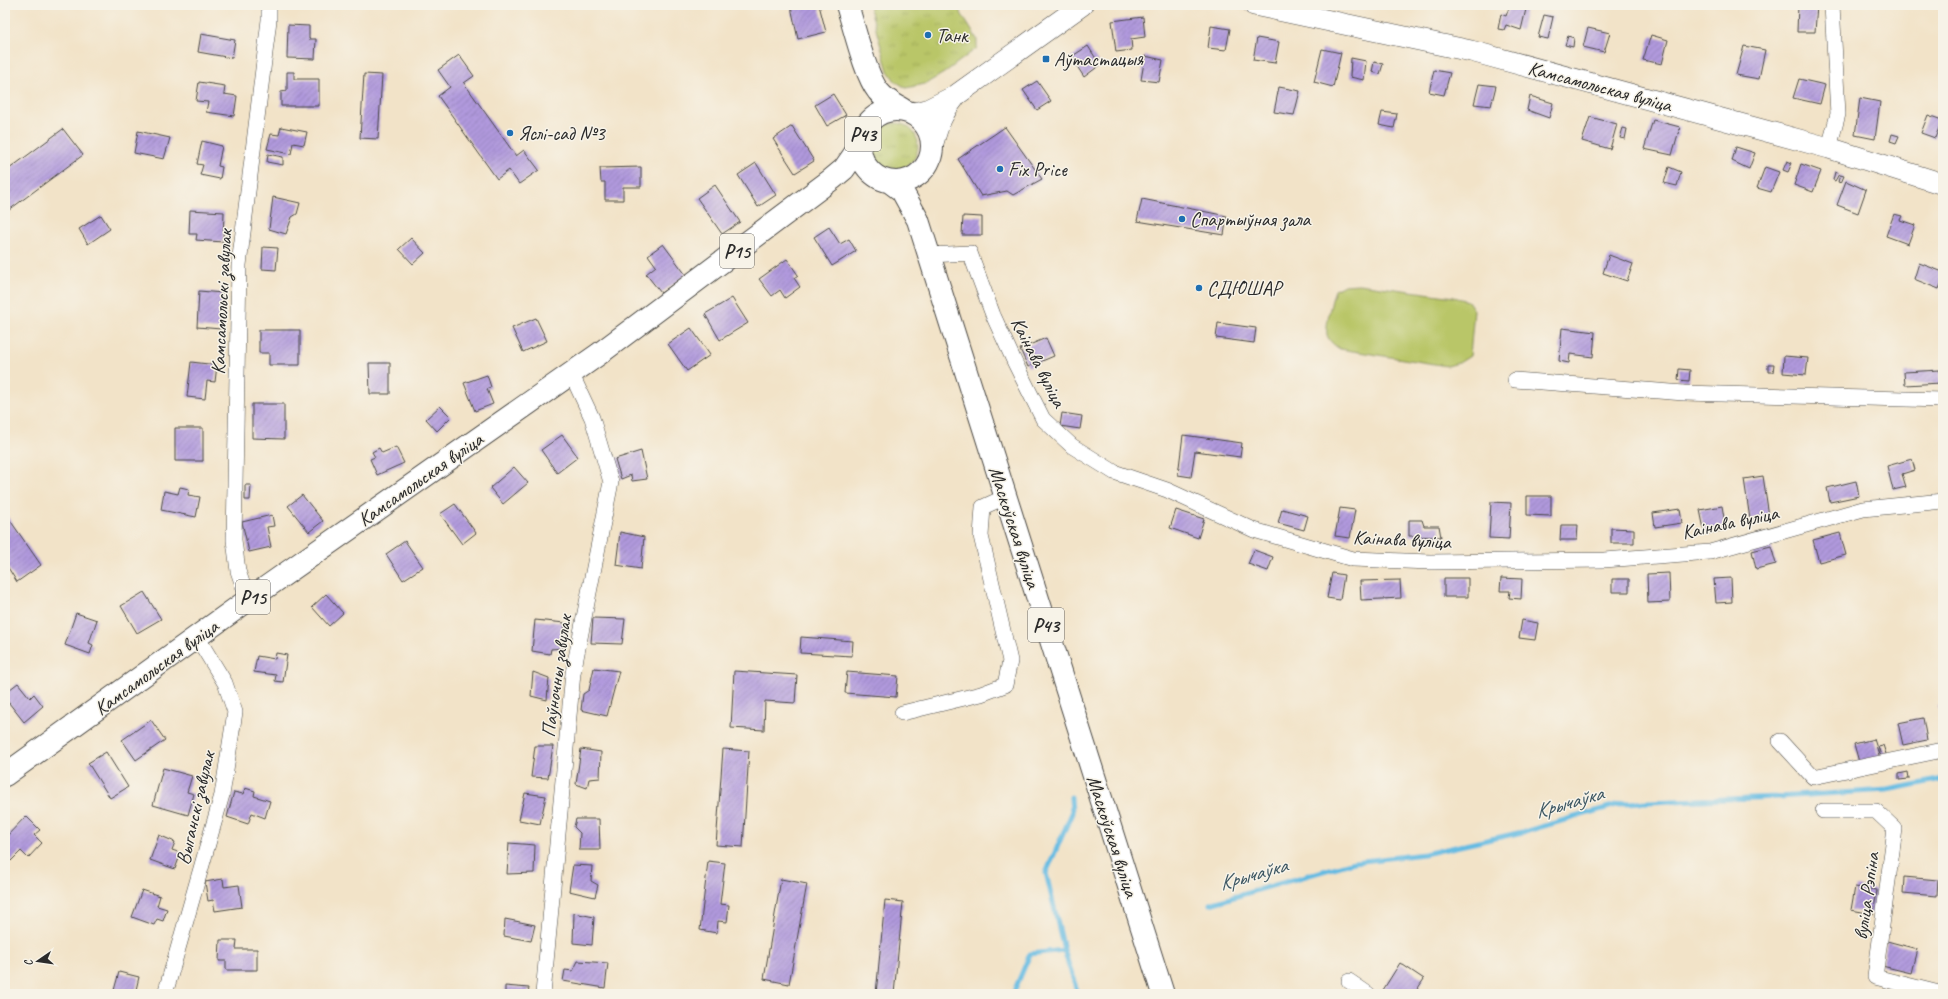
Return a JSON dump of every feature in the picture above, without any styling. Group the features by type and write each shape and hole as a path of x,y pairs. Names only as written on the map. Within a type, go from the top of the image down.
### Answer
{"main road":[{"name":"Р43","path":"847,5 869,73 877,90 890,103 908,111 927,126 933,143 932,156 926,167"},
{"path":"908,111 927,110 955,96 1082,5"},
{"name":"Камсамольская вуліца","path":"1254,5 1471,51 1829,148 1943,184"},
{"name":"Р43","path":"869,73 871,93 870,107 862,137 862,159 869,170 885,180"},
{"path":"933,143 939,121 945,108 955,96"},
{"name":"Р43","path":"862,137 874,116 888,110 908,111"},
{"name":"Камсамольская вуліца","path":"5,775 248,600 617,340 832,179 844,169 862,137"},
{"path":"885,180 904,182 916,177 926,167"},
{"name":"Маскоўская вуліца","path":"918,220 916,200 919,184 926,167"},
{"name":"Камсамольская вуліца","path":"832,179 850,174 862,174 885,180"},
{"name":"Маскоўская вуліца","path":"885,180 902,191 918,220 1163,994"}],"street":[{"name":"Камсамольскі завулак","path":"248,600 238,571 234,540 239,265 269,20 269,5"},
{"path":"1829,148 1838,114 1832,5"},
{"name":"Каінава вуліца","path":"929,255 970,253 993,315 1043,419 1072,446 1114,472 1167,490 1254,530 1353,559 1430,562 1604,560 1710,552 1863,509 1943,501"},
{"name":"Паўночны завулак","path":"543,994 573,673 611,482 592,418 571,373"},
{"path":"1515,380 1684,393 1943,400"},
{"path":"902,713 981,694 1005,685 1010,661 981,536 983,507 1006,497"},
{"name":"Выганскі завулак","path":"165,994 222,795 235,712 225,683 197,637"},
{"path":"1780,741 1813,777 1943,750"},
{"name":"вуліца Рэпіна","path":"1823,811 1876,812 1895,829 1875,977 1943,994"},
{"path":"1349,981 1368,994"}],"green space":[{"path":"869,5 956,5 977,39 977,48 944,73 925,84 906,88 895,81 888,71"},
{"path":"890,123 900,123 912,129 917,137 917,155 912,163 904,168 890,169 882,166 875,159 872,151 872,141 875,133 882,126"},
{"path":"1359,284 1454,297 1468,301 1474,310 1470,356 1459,363 1447,366 1338,348 1332,343 1327,335 1329,312 1335,290 1344,285"}],"building":[{"path":"800,5 819,5 826,32 798,39 791,7"},
{"path":"1510,5 1527,5 1521,30 1506,25 1504,30 1498,29 1501,14 1506,16"},
{"path":"1798,5 1817,5 1815,32 1797,32"},
{"path":"1544,15 1553,17 1548,39 1538,37"},
{"path":"1143,17 1145,37 1131,39 1132,50 1116,52 1112,21"},
{"path":"288,25 309,26 309,39 316,39 315,59 287,58"},
{"path":"1211,26 1230,29 1226,50 1208,48"},
{"path":"1588,28 1610,33 1604,52 1583,47"},
{"path":"201,34 235,40 232,58 198,52"},
{"path":"1651,35 1668,40 1662,64 1643,60"},
{"path":"1568,36 1574,38 1573,47 1565,45"},
{"path":"1257,38 1279,42 1275,63 1253,60"},
{"path":"1088,46 1100,65 1084,77 1071,57"},
{"path":"1744,46 1765,50 1759,79 1736,75"},
{"path":"1322,49 1341,53 1333,87 1314,82"},
{"path":"459,55 474,76 464,83 516,156 524,150 539,170 519,184 509,170 497,179 438,96 450,87 438,70"},
{"path":"1145,56 1163,60 1159,82 1141,80"},
{"path":"1351,58 1366,61 1364,80 1350,77"},
{"path":"1374,62 1383,64 1380,74 1372,72"},
{"path":"1434,70 1450,73 1444,95 1429,92"},
{"path":"287,72 294,72 294,79 319,79 319,106 281,106 281,92 287,91"},
{"path":"364,74 382,75 378,139 360,138"},
{"path":"1799,79 1825,85 1820,104 1793,98"},
{"path":"1037,81 1051,101 1037,110 1023,90"},
{"path":"199,82 225,86 224,94 237,96 234,116 206,112 208,102 196,101"},
{"path":"1479,84 1496,86 1491,106 1474,104"},
{"path":"1279,87 1300,91 1294,115 1274,112"},
{"path":"833,94 846,115 827,126 815,105"},
{"path":"1530,96 1553,103 1549,118 1527,110"},
{"path":"1860,98 1880,102 1875,139 1855,135"},
{"path":"1382,112 1397,114 1394,128 1379,125"},
{"path":"1928,115 1942,120 1935,138 1921,133"},
{"path":"1590,117 1617,124 1610,149 1582,141"},
{"path":"1653,120 1680,127 1672,155 1644,149"},
{"path":"792,126 814,161 795,173 773,139"},
{"path":"281,127 307,132 304,145 293,143 291,154 267,149 271,134 279,135"},
{"name":"Fix Price","path":"1005,127 1042,179 1013,195 1007,191 981,196 958,159"},
{"path":"1623,128 1627,129 1625,139 1620,138"},
{"path":"63,129 83,155 5,213 5,172"},
{"path":"138,131 170,138 164,159 134,153"},
{"path":"1892,134 1899,136 1896,143 1890,141"},
{"path":"202,141 222,146 218,166 222,167 220,179 200,175 203,165 197,164"},
{"path":"1736,147 1755,153 1749,169 1732,161"},
{"path":"268,154 283,157 283,165 267,162"},
{"path":"1787,161 1792,163 1788,172 1783,170"},
{"path":"756,163 776,195 758,207 738,175"},
{"path":"1801,164 1821,171 1813,192 1794,185"},
{"path":"641,167 641,187 623,187 623,200 605,200 605,182 601,182 600,168"},
{"path":"1669,167 1681,172 1677,186 1664,183"},
{"path":"1765,167 1779,172 1771,192 1757,188"},
{"path":"1835,172 1839,174 1835,181 1833,180"},
{"path":"1840,175 1844,176 1841,183 1838,182"},
{"path":"1846,181 1866,190 1858,213 1837,205"},
{"path":"715,185 740,222 722,234 697,198"},
{"path":"273,197 300,203 297,214 292,217 286,234 269,229"},
{"name":"Спартыўная зала","path":"1142,199 1227,216 1224,235 1137,221"},
{"path":"190,210 224,212 223,242 196,240 197,234 189,234"},
{"path":"1894,214 1902,216 1900,220 1915,225 1908,244 1886,236"},
{"path":"101,215 110,229 88,244 79,229"},
{"path":"963,216 982,217 982,235 962,235"},
{"path":"829,227 840,244 849,239 856,251 832,266 814,237"},
{"path":"411,238 425,253 413,264 399,249"},
{"path":"663,244 686,275 661,293 646,274 656,266 648,255"},
{"path":"263,247 278,248 276,270 262,269"},
{"path":"1609,255 1633,264 1627,281 1603,273"},
{"path":"787,259 798,275 794,278 800,287 785,298 780,290 772,296 759,279"},
{"path":"1919,263 1943,272 1943,279 1939,289 1914,279"},
{"path":"199,291 223,293 221,329 197,327"},
{"path":"732,298 748,323 720,340 705,314"},
{"path":"536,318 547,341 523,352 512,328"},
{"path":"1218,323 1256,328 1254,343 1216,338"},
{"path":"691,328 710,355 687,371 668,344"},
{"path":"1562,328 1595,332 1593,357 1570,354 1569,363 1559,361"},
{"path":"259,330 300,330 300,365 269,365 269,353 259,353"},
{"path":"1046,338 1054,356 1028,367 1020,349"},
{"path":"1784,356 1808,358 1806,375 1783,373"},
{"path":"191,362 217,365 215,382 207,381 205,399 187,397"},
{"path":"369,363 390,363 390,394 370,394"},
{"path":"1768,364 1774,364 1773,372 1768,372"},
{"path":"1679,369 1690,370 1689,381 1678,380"},
{"path":"1940,370 1941,383 1905,385 1904,372"},
{"path":"487,375 491,387 487,389 493,404 475,411 464,383"},
{"path":"252,404 284,404 284,439 252,438"},
{"path":"440,406 451,417 437,431 426,419"},
{"path":"1062,413 1082,416 1080,429 1060,426"},
{"path":"175,428 203,428 203,461 175,461"},
{"path":"562,435 578,457 557,473 541,450"},
{"path":"1183,435 1242,443 1240,457 1195,451 1191,477 1178,475"},
{"path":"396,447 404,463 377,475 370,459 375,457 372,452 379,448 382,453"},
{"path":"641,451 647,479 632,481 631,475 621,479 615,459"},
{"path":"1912,459 1915,470 1902,474 1906,487 1893,490 1887,466"},
{"path":"514,467 528,483 503,504 490,488"},
{"path":"1763,476 1769,516 1750,519 1744,479"},
{"path":"1856,481 1859,496 1830,502 1827,488"},
{"path":"245,485 251,485 250,500 245,500"},
{"path":"180,487 189,489 188,495 200,497 196,517 161,510 164,491 178,494"},
{"path":"302,495 323,521 309,532 288,506"},
{"path":"1527,496 1551,496 1551,516 1527,515"},
{"path":"1491,502 1511,503 1509,539 1489,538"},
{"path":"455,504 476,533 462,544 440,514"},
{"path":"1722,506 1726,530 1705,534 1700,510"},
{"path":"1340,508 1355,510 1350,538 1335,536"},
{"path":"1282,509 1308,516 1304,530 1278,523"},
{"path":"1680,509 1682,523 1655,527 1653,513"},
{"path":"1176,510 1204,519 1198,538 1170,528"},
{"path":"5,513 41,565 17,582 7,566 5,568"},
{"path":"272,515 274,526 267,527 271,547 249,552 242,522"},
{"path":"1409,520 1422,520 1424,526 1439,526 1441,537 1409,536"},
{"path":"1561,525 1578,525 1577,540 1560,540"},
{"path":"1611,528 1634,529 1634,543 1611,543"},
{"path":"620,532 644,537 641,569 616,565"},
{"path":"1840,533 1846,555 1819,562 1813,540"},
{"path":"405,541 423,567 403,580 386,554"},
{"path":"1771,546 1776,564 1756,569 1752,551"},
{"path":"1254,550 1273,557 1268,571 1248,564"},
{"path":"1332,573 1344,575 1340,600 1327,598"},
{"path":"1669,573 1670,602 1648,603 1647,574"},
{"path":"1444,578 1468,578 1468,597 1444,597"},
{"path":"1501,578 1522,579 1521,599 1509,598 1510,591 1500,591"},
{"path":"1731,578 1732,602 1716,603 1714,579"},
{"path":"1612,579 1629,579 1629,592 1612,592"},
{"path":"1400,580 1401,598 1361,600 1360,581"},
{"path":"144,592 161,619 137,633 121,606"},
{"path":"326,594 343,613 329,626 312,607"},
{"path":"76,613 97,620 89,643 93,645 90,654 65,645"},
{"path":"593,618 625,619 622,644 591,643"},
{"path":"535,620 565,623 563,648 551,649 550,654 532,651"},
{"path":"1522,620 1538,623 1535,640 1519,638"},
{"path":"801,637 853,641 852,656 800,653"},
{"path":"276,653 287,655 283,682 275,681 276,675 254,672 257,656 275,659"},
{"path":"594,668 619,671 607,716 581,710 583,694 589,690"},
{"path":"734,671 797,675 795,703 765,701 764,730 731,728"},
{"path":"533,672 549,678 547,700 531,696"},
{"path":"847,672 898,676 896,697 845,693"},
{"path":"18,683 30,698 34,694 43,706 24,722 5,698 5,693"},
{"path":"1943,705 1943,724 1942,724 1938,706"},
{"path":"1923,718 1927,740 1903,745 1898,723"},
{"path":"151,720 165,740 136,760 122,740"},
{"path":"1874,739 1880,758 1859,762 1854,744"},
{"path":"1883,745 1887,757 1882,759 1878,746"},
{"path":"535,746 553,746 548,778 531,777"},
{"path":"581,749 601,752 600,778 589,779 587,788 576,784"},
{"path":"723,749 749,751 743,847 716,845"},
{"path":"106,752 128,787 110,798 88,763"},
{"path":"163,768 192,776 187,792 194,794 188,815 153,805"},
{"path":"1908,772 1909,779 1899,780 1899,774"},
{"path":"245,788 255,791 254,796 270,801 265,818 252,813 248,824 227,817 234,792 243,794"},
{"path":"525,793 546,796 540,824 519,820"},
{"path":"26,816 40,830 34,835 42,843 28,858 21,851 11,861 5,855 5,838"},
{"path":"576,819 599,819 600,850 579,850 580,833 574,827"},
{"path":"159,835 175,842 172,850 181,853 175,869 150,860"},
{"path":"509,843 535,845 534,873 507,874"},
{"path":"708,861 725,863 720,904 729,905 727,922 718,921 717,933 700,930"},
{"path":"573,865 592,866 591,881 598,885 595,897 569,891"},
{"path":"1904,877 1938,880 1937,896 1903,893"},
{"path":"223,879 224,887 239,885 242,907 215,911 213,900 208,901 205,882"},
{"path":"781,879 807,884 789,984 764,979"},
{"path":"1855,887 1877,890 1873,914 1851,910"},
{"path":"142,890 160,896 157,906 167,909 163,921 157,919 154,925 132,917"},
{"path":"885,900 903,902 894,994 876,994"},
{"path":"574,913 594,917 592,945 573,943"},
{"path":"505,919 535,925 531,941 504,936"},
{"path":"220,940 237,940 236,949 257,949 257,970 226,970 226,961 219,961"},
{"path":"1887,941 1917,949 1911,973 1882,966"},
{"path":"578,961 608,963 605,988 563,981 565,970 573,971"},
{"path":"1400,963 1424,979 1414,994 1390,994 1383,990"},
{"path":"119,972 139,977 135,994 113,994"},
{"path":"505,986 529,988 528,994 505,994"}],"waterway":[{"name":"Крычаўка","path":"1210,904 1354,862 1424,854 1527,831 1623,803 1778,797 1887,790 1943,779"},
{"path":"1071,797 1072,813 1046,873 1064,950 1078,994"},
{"name":"Крычаўка","path":"1013,994 1030,954 1064,950"}],"place":[{"name":"Танк","path":"928,35"},
{"name":"Аўтастацыя","path":"1046,59"},
{"name":"Яслі-сад №3","path":"510,133"},
{"name":"Fix Price","path":"1000,169"},
{"name":"Спартыўная зала","path":"1182,219"},
{"name":"СДЮШАР","path":"1199,288"}]}
